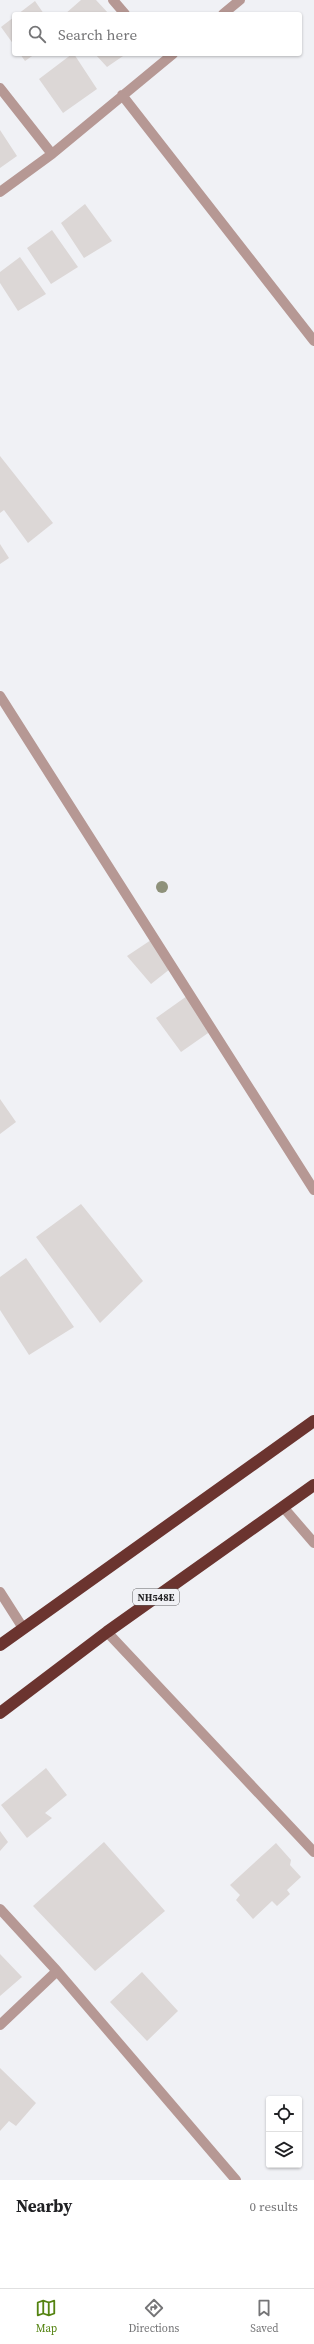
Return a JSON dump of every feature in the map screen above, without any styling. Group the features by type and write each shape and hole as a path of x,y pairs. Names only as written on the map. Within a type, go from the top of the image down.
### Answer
{"highway":[{"path":"0,1645 314,1422"},
{"name":"NH548E","path":"0,1713 107,1632 314,1485"}],"street":[{"path":"113,0 123,12"},
{"path":"225,12 240,0"},
{"path":"0,192 52,154 166,56"},
{"path":"0,88 52,154"},
{"path":"122,95 314,341"},
{"path":"0,696 314,1190"},
{"path":"283,1507 314,1544"},
{"path":"0,1592 24,1628"},
{"path":"107,1632 314,1852"},
{"path":"0,1909 57,1971 236,2180"},
{"path":"0,2025 57,1971"}],"building":[{"path":"81,0 96,0 107,12 67,12"},
{"path":"35,1 43,12 21,12"},
{"path":"12,19 12,42 1,27"},
{"path":"21,56 32,56 25,61"},
{"path":"69,56 75,56 97,89 63,113 39,79"},
{"path":"97,56 123,56 107,67"},
{"path":"0,130 17,156 0,168"},
{"path":"85,204 112,241 84,258 61,223"},
{"path":"52,230 78,267 51,284 27,248"},
{"path":"20,257 46,294 18,311 0,283 0,272"},
{"path":"0,456 53,523 28,543 4,510 0,513"},
{"path":"0,544 9,558 0,564"},
{"path":"151,940 170,969 151,984 127,956"},
{"path":"187,996 211,1031 181,1052 156,1018"},
{"path":"0,1099 16,1122 0,1134"},
{"path":"81,1204 143,1281 100,1323 36,1237"},
{"path":"26,1258 74,1327 29,1355 0,1310 0,1277"},
{"path":"46,1768 67,1795 45,1813 52,1818 27,1838 1,1805"},
{"path":"0,1831 8,1842 0,1851"},
{"path":"104,1842 165,1911 95,1971 33,1906"},
{"path":"276,1843 291,1860 290,1865 301,1877 287,1890 290,1894 277,1906 272,1901 253,1919 236,1900 240,1895 230,1885"},
{"path":"0,1954 22,1977 0,1996"},
{"path":"142,1972 178,2011 147,2041 110,2002"},
{"path":"0,2068 36,2103 16,2126 9,2121 0,2131"}]}
